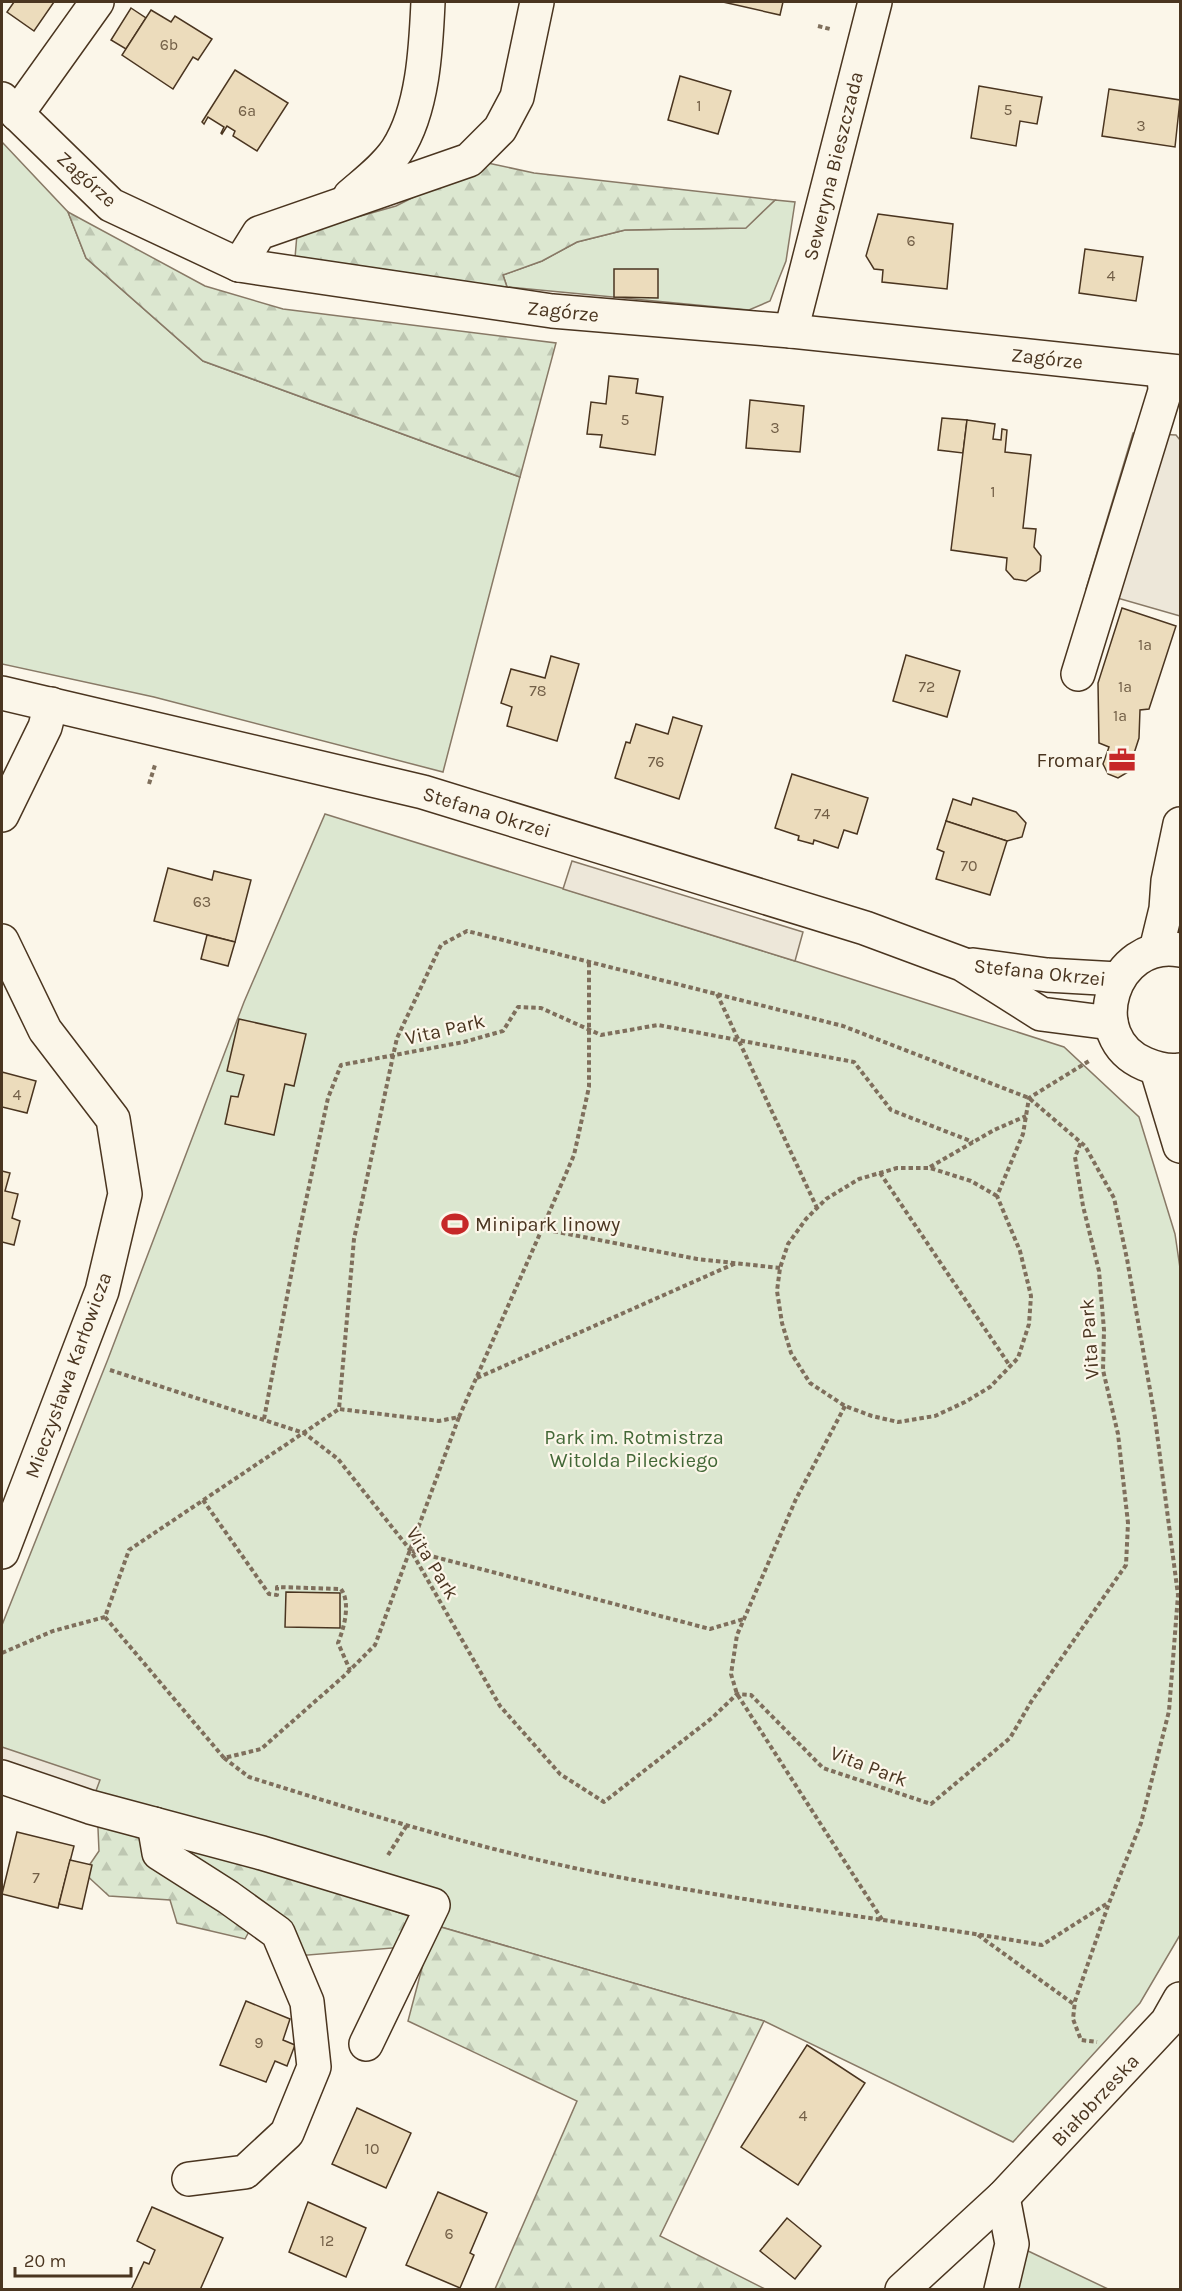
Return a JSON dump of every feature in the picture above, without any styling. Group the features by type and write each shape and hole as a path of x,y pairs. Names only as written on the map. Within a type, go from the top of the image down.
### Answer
{"street":[{"path":"9,107 97,2"},
{"path":"343,204 396,152 405,135 418,94 424,63 428,2"},
{"path":"239,265 259,233 469,160 500,129 518,97 537,2"},
{"name":"Seweryna Bieszczada","path":"791,331 875,2"},
{"name":"Zagórze","path":"9,107 111,204 239,265 552,311 791,331 1172,372"},
{"path":"1078,675 1172,372"},
{"name":"Stefana Okrzei","path":"2,693 423,792 865,928 962,964 1041,1014 1111,1023"},
{"path":"2,815 45,727 51,704"},
{"path":"1180,824 1168,881 1166,909 1168,950 1134,961 1118,979 1110,1000 1111,1023 1119,1044 1135,1060 1169,1070 1180,1146"},
{"name":"Mieczysława Karłowicza","path":"2,941 45,1030 113,1119 125,1194 102,1292 2,1552"},
{"name":"Stefana Okrzei","path":"962,964 1047,975 1118,979"},
{"path":"2,1777 90,1807 262,1853 433,1905 366,2044"},
{"path":"154,1824 159,1853 228,1897 278,1933 307,2002 314,2067 287,2133 245,2172 189,2179"},
{"name":"Białobrzeska","path":"902,2289 1003,2197 1176,2017"},
{"path":"1001,2289 1012,2244 1003,2197"}],"path":[{"path":"339,1409 354,1239 397,1038 441,945 466,932 843,1026 1029,1098 1085,1146 1114,1198 1155,1418 1178,1595 1178,1625 1169,1711 1141,1823 1109,1903 1075,2005 1073,2019 1081,2040 1100,2042"},
{"path":"224,1758 261,1749 375,1645 459,1416 574,1155 589,1087 589,962"},
{"path":"717,994 817,1208"},
{"name":"Vita Park","path":"264,1419 299,1233 328,1098 341,1065 464,1042 502,1031 518,1007 541,1008 601,1035 658,1025 854,1062 891,1110 973,1142"},
{"path":"997,1196 1023,1134 1029,1098"},
{"path":"930,1168 973,1142 1026,1116"},
{"name":"Vita Park","path":"304,1432 338,1459 411,1551 500,1706 560,1774 604,1802 712,1718 736,1694 751,1695 823,1768 931,1804 1010,1738 1049,1675 1126,1565 1128,1523 1118,1434 1103,1370 1104,1330 1099,1271 1083,1206 1075,1157 1081,1142"},
{"path":"897,1168 930,1168 971,1181 997,1196 1020,1251 1031,1291 1029,1324 1018,1358 990,1387 965,1402 935,1416 898,1422 845,1406 810,1383 791,1353 782,1323 777,1292 780,1268 788,1244 817,1208 826,1199 859,1179 897,1168"},
{"path":"880,1173 1010,1366"},
{"path":"542,1229 697,1259 780,1268"},
{"path":"476,1379 737,1263"},
{"path":"75,1359 304,1432"},
{"path":"845,1406 796,1499 737,1635 731,1674 736,1694 884,1921"},
{"path":"105,1617 129,1550 339,1409 439,1421 459,1416"},
{"path":"203,1500 268,1594 277,1595 277,1587 341,1589 345,1594 345,1626 338,1643 350,1670"},
{"path":"411,1551 710,1629 744,1619"},
{"path":"105,1617 224,1758 249,1777 452,1838 632,1880 1041,1945 1109,1903"},
{"path":"2,1653 53,1631 105,1617"},
{"path":"976,1934 1075,2005"}],"green space":[{"path":"2,142 68,212 86,258 203,361 520,477 443,772 154,697 2,664"},
{"path":"483,162 534,173 775,200 746,228 625,230 577,242 542,261 503,275 507,287 333,271 295,258 297,234 396,206"},
{"path":"775,200 795,202 786,261 770,301 749,310 507,287 503,275 542,261 577,242 625,230 745,228"},
{"path":"68,212 205,286 283,309 556,343 520,477 203,361 86,258"},
{"name":"Park im. Rotmistrza Witolda Pileckiego","path":"325,814 1064,1047 1139,1117 1175,1234 1180,1268 1180,1935 1140,2003 1013,2142 764,2021 434,1925 2,1771 2,1625 108,1359 244,1002"},
{"path":"97,1806 434,1925 764,2021 660,2236 765,2289 495,2289 577,2101 408,2021 428,1945 284,1957 259,1913 245,1939 177,1923 170,1900 109,1896 84,1873 99,1851"},
{"path":"1026,2250 1108,2289 1016,2290"}],"shaded area":[{"path":"1133,433 1176,435 1180,440 1180,616 1086,589"},
{"path":"572,861 803,932 795,961 563,889"},
{"path":"2,1747 100,1780 90,1807 2,1777"}],"building":[{"path":"14,2 54,2 34,31 7,12"},
{"path":"723,2 783,2 780,15"},
{"path":"131,8 146,18 126,49 111,40"},
{"path":"151,10 171,22 175,16 212,39 198,60 193,57 173,89 122,55"},
{"path":"235,70 288,103 257,151 233,136 235,131 227,126 222,134 224,127 208,117 204,124 202,122"},
{"path":"680,76 731,91 718,134 668,120"},
{"path":"979,86 1042,97 1037,124 1020,121 1016,146 971,138"},
{"path":"1109,89 1180,100 1175,147 1102,136"},
{"path":"878,214 953,224 947,289 882,282 883,270 874,269 866,256"},
{"path":"1085,249 1143,257 1136,301 1079,293"},
{"path":"614,269 658,269 658,298 614,297"},
{"path":"609,376 638,379 636,393 663,397 655,455 600,447 602,435 587,434 591,402 606,404"},
{"path":"750,400 804,406 800,452 746,448"},
{"path":"942,418 967,420 963,453 938,450"},
{"path":"967,420 995,424 993,439 1001,440 1002,429 1007,430 1005,452 1031,455 1023,528 1036,529 1034,547 1041,556 1040,571 1026,581 1014,579 1006,570 1007,558 951,550"},
{"path":"1122,608 1176,626 1149,709 1140,710 1139,738 1128,772 1118,778 1108,774 1103,764 1109,747 1099,743 1098,683"},
{"path":"906,655 960,671 947,717 893,701"},
{"path":"551,656 579,664 557,741 507,726 512,707 501,703 511,669 545,678"},
{"path":"673,717 702,726 679,799 615,778 626,742 630,743 636,724 668,734"},
{"path":"792,774 868,798 857,834 844,830 838,848 814,840 813,844 798,840 799,836 775,828"},
{"path":"973,798 1016,812 1026,823 1022,837 1007,841 946,821 953,799 971,805"},
{"path":"946,821 1007,841 990,895 936,879 944,852 937,849"},
{"path":"168,868 212,880 214,871 251,880 235,942 154,921"},
{"path":"207,935 235,942 228,966 201,959"},
{"path":"239,1019 306,1034 294,1086 285,1084 274,1135 225,1124 231,1096 238,1097 244,1075 227,1071"},
{"path":"2,1072 36,1081 27,1113 2,1107"},
{"path":"2,1171 10,1173 5,1191 18,1194 12,1218 20,1221 14,1245 2,1242"},
{"path":"286,1592 340,1593 340,1628 285,1627"},
{"path":"17,1832 74,1846 58,1908 2,1894"},
{"path":"70,1860 92,1865 82,1909 59,1904"},
{"path":"246,2001 290,2019 283,2040 295,2045 287,2066 275,2061 266,2082 220,2065"},
{"path":"807,2045 865,2083 798,2185 741,2147"},
{"path":"357,2108 411,2133 386,2188 332,2164"},
{"path":"438,2192 487,2213 470,2253 474,2255 460,2288 406,2265"},
{"path":"308,2202 366,2228 346,2277 289,2252"},
{"path":"152,2207 223,2238 200,2290 131,2290 144,2262 149,2264 155,2250 137,2241"},
{"path":"787,2218 821,2246 795,2279 760,2251"}],"place":[{"name":"Fromar","path":"1122,760"},
{"name":"Minipark linowy","path":"455,1224"}]}
